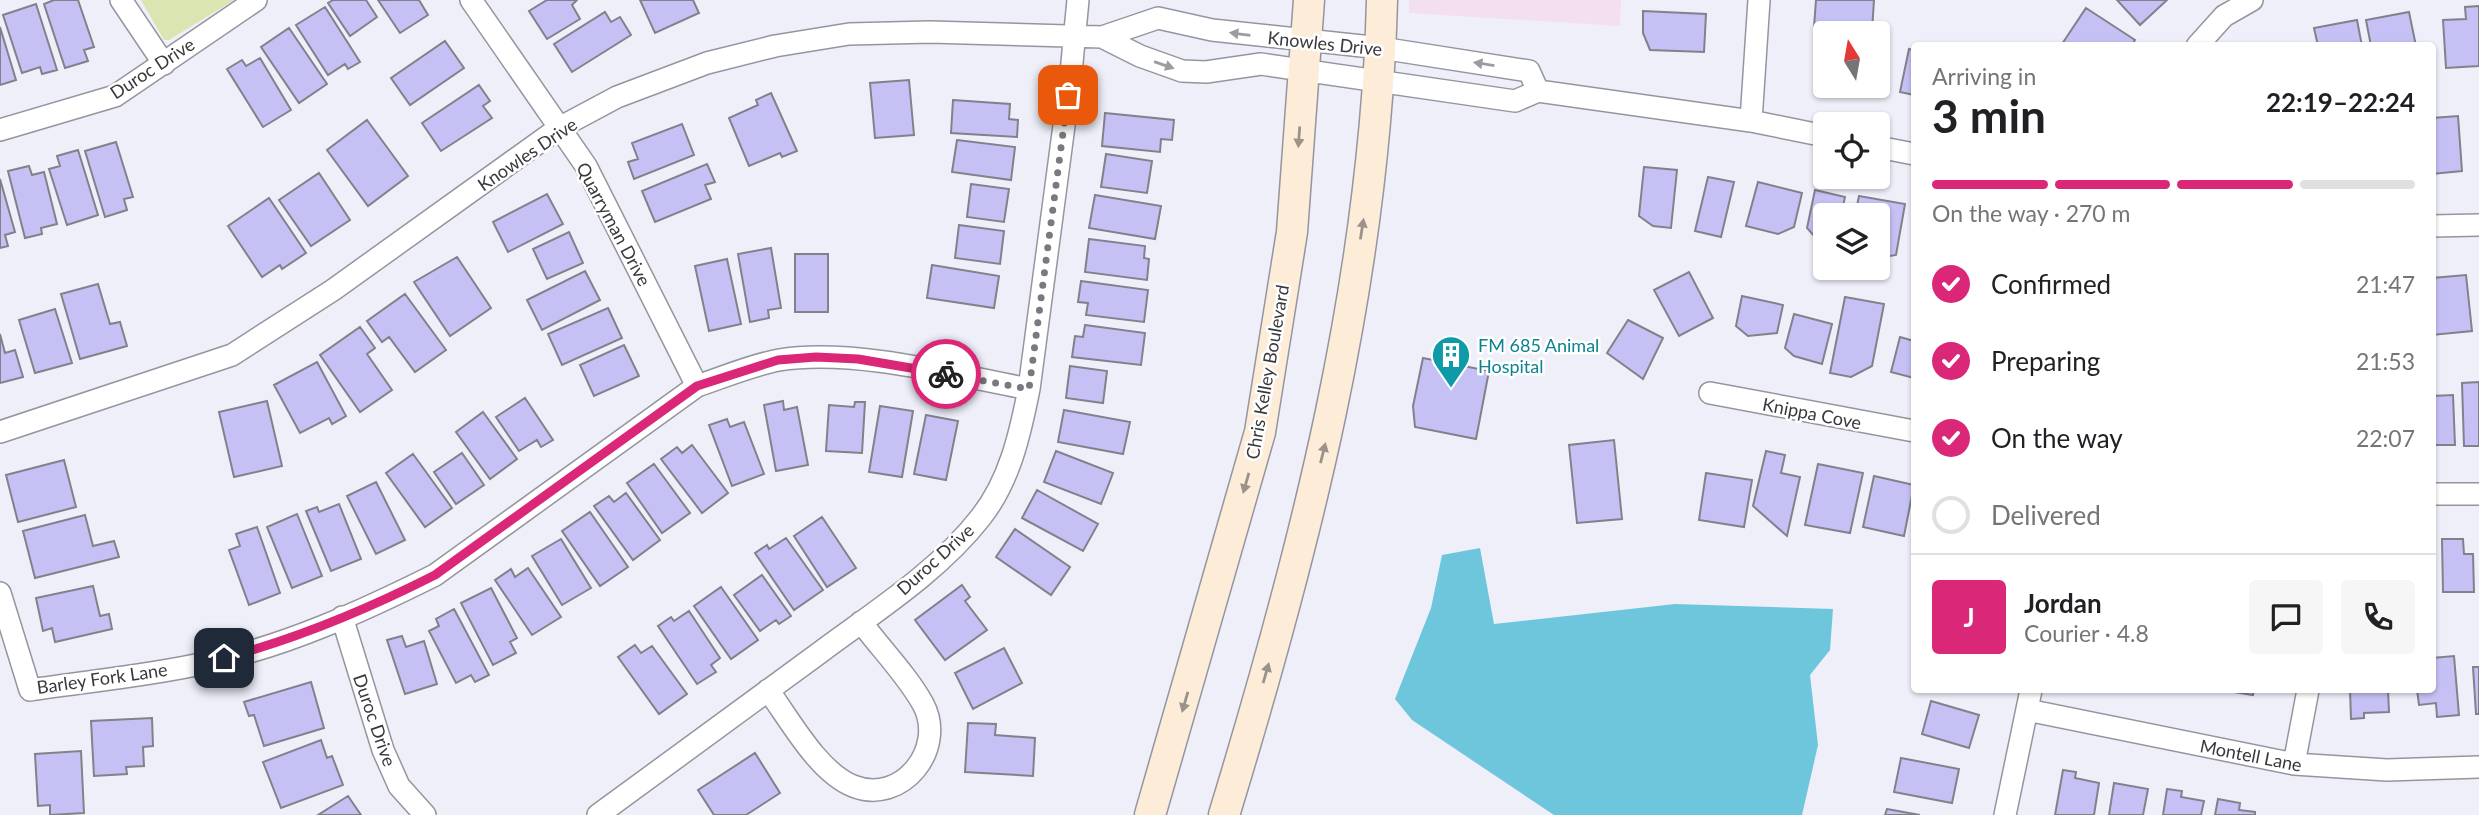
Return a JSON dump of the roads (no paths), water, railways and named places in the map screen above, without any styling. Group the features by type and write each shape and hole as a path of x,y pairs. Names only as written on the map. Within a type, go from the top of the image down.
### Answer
{"main road":[{"name":"Chris Kelley Boulevard","path":"1150,815 1260,432 1292,232 1309,0"},
{"path":"1224,815 1278,633 1326,442 1366,208 1381,48 1382,0"}],"street":[{"path":"121,0 163,64"},
{"name":"Duroc Drive","path":"0,130 115,96 256,0"},
{"name":"Quarryman Drive","path":"471,0 586,166 697,386"},
{"name":"Duroc Drive","path":"598,815 861,622 945,555 981,517 1004,480 1020,436 1029,389 1076,37 1078,0"},
{"path":"1751,121 1759,0"},
{"path":"2201,42 2224,16 2252,0"},
{"name":"Knowles Drive","path":"0,432 232,355 333,290 559,128 617,97 707,63 775,46 863,34 930,32 1102,37 1158,18 1212,30 1381,48 1529,71 1538,91"},
{"name":"Knowles Drive","path":"1102,37 1140,56 1182,71 1206,72 1261,64 1515,101 1538,91 1751,121 1813,134"},
{"path":"1890,149 1911,153"},
{"path":"2436,226 2479,225"},
{"name":"Barley Fork Lane","path":"0,593 30,690 205,663 262,648 415,585 472,552 697,386 778,360 816,357 858,359 1029,389"},
{"name":"Knippa Cove","path":"1710,393 1911,430"},
{"path":"2436,494 2479,494"},
{"name":"Duroc Drive","path":"342,617 383,750 400,786 425,815"},
{"path":"768,690 829,772 855,787 881,789 906,781 922,761 932,737 923,705 861,622"},
{"path":"2294,764 2307,693"},
{"path":"2005,815 2029,700"},
{"name":"Montell Lane","path":"2029,700 2294,764 2387,770 2479,767"}],"water":[{"path":"1480,548 1494,624 1675,604 1833,609 1830,650 1810,675 1818,745 1802,815 1554,815 1412,720 1395,699 1431,608 1442,555"}],"place":[{"name":"FM 685 Animal Hospital","path":"1451,389"}]}
